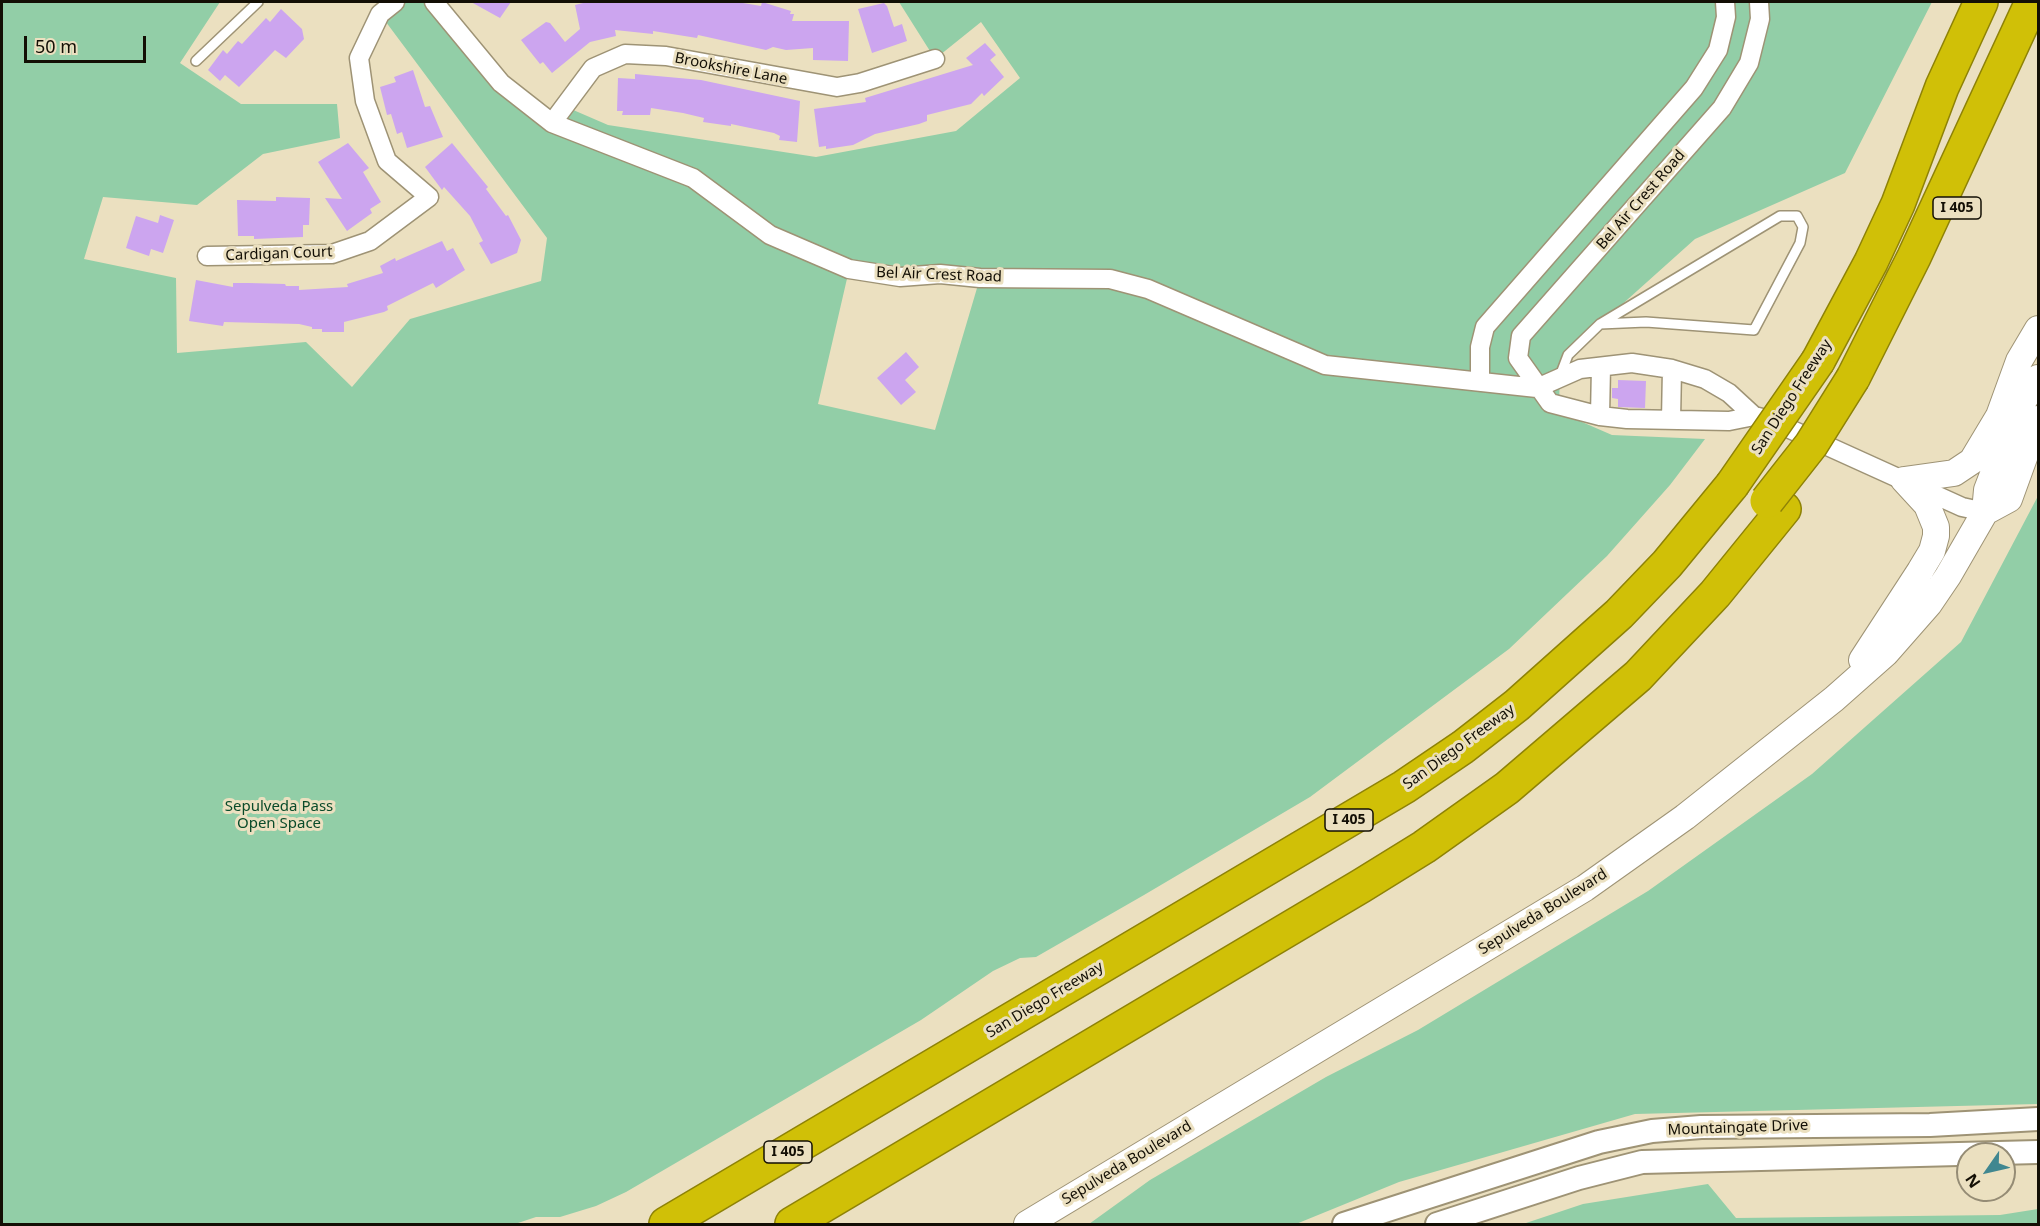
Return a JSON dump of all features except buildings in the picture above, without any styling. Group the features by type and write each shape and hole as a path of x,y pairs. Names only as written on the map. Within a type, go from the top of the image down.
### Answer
{"highway":[{"name":"San Diego Freeway","path":"666,1224 1404,787 1463,747 1517,705 1619,614 1667,564 1732,485 1818,361 1853,298 1893,214 1942,87 1981,2"},
{"path":"1942,87 1977,72 2010,2"},
{"path":"1860,381 1914,257 2032,2"},
{"name":"I 405","path":"792,1224 1424,847 1508,788 1589,721 1646,668 1715,594 1775,505 1821,457 1860,381 1918,291 2038,28"},
{"path":"807,1224 831,1202"}],"main road":[{"path":"1904,480 1954,473 1972,461 1999,416 2019,361 2038,330"},
{"path":"1985,512 1987,490 2018,409 2038,387"},
{"path":"1985,512 2009,499 2038,419"},
{"path":"1834,699 1877,639 1932,551 1936,526 1927,505 1904,480"},
{"name":"Sepulveda Boulevard","path":"1028,1224 1585,888 1685,817 1834,699 1886,653 1910,628 1948,576 1985,512"}],"street":[{"name":"Cardigan Court","path":"207,256 332,254 370,242 429,197 387,161 365,102 359,58 380,14 394,2"},
{"name":"Bel Air Crest Road","path":"434,2 501,83 552,123 693,178 770,235 849,270 900,277 940,274 980,278 1110,279 1148,289 1325,365 1537,388 1580,369 1632,363 1672,369 1705,379 1729,393 1754,416"},
{"path":"1480,382 1479,347 1485,327 1694,88 1718,50 1726,17 1725,2"},
{"name":"Bel Air Crest Road","path":"1759,2 1760,19 1749,63 1722,108 1521,336 1518,358 1537,388 1550,403 1600,416 1729,421 1754,416 1770,420 1962,507 1985,512"},
{"name":"Brookshire Lane","path":"552,123 593,68 625,54 666,56 837,87 860,83 935,59"},
{"path":"1600,416 1601,367"},
{"path":"1671,420 1672,369"},
{"name":"Mountaingate Drive","path":"1344,1224 1599,1142 1652,1131 1701,1127 1930,1125 2038,1119"},
{"name":"Mountaingate Drive","path":"1437,1224 1599,1172 1642,1162 2038,1152"}],"lane":[{"path":"196,61 258,2"},
{"path":"1558,379 1568,356 1600,324 1779,216 1797,216 1803,227 1800,243 1754,330 1646,322 1600,324"}],"green space":[{"name":"Sepulveda Pass Open Space","path":"2,2 220,2 180,63 241,104 337,104 340,138 263,154 197,205 103,197 84,259 176,278 177,353 306,342 352,387 410,319 541,281 547,238 380,14 395,2 434,2 552,123 564,106 608,125 816,157 956,131 1020,78 981,22 935,59 899,2 1932,2 1845,173 1695,239 1560,360 1559,412 1612,435 1705,439 1670,485 1607,556 1509,649 1310,797 1036,957 1020,958 993,971 921,1020 626,1192 596,1206 560,1217 536,1217 515,1224 2,1224","holes":["849,270 980,278 935,430 818,404"]},
{"path":"2038,496 2038,1104 1635,1114 1399,1182 1296,1224 1089,1224 1150,1180 1326,1077 1418,1030 1648,891 1812,774 1961,642"},
{"path":"1708,1184 1736,1218 2000,1215 2038,1209 2038,1224 1523,1224 1583,1204"}]}
